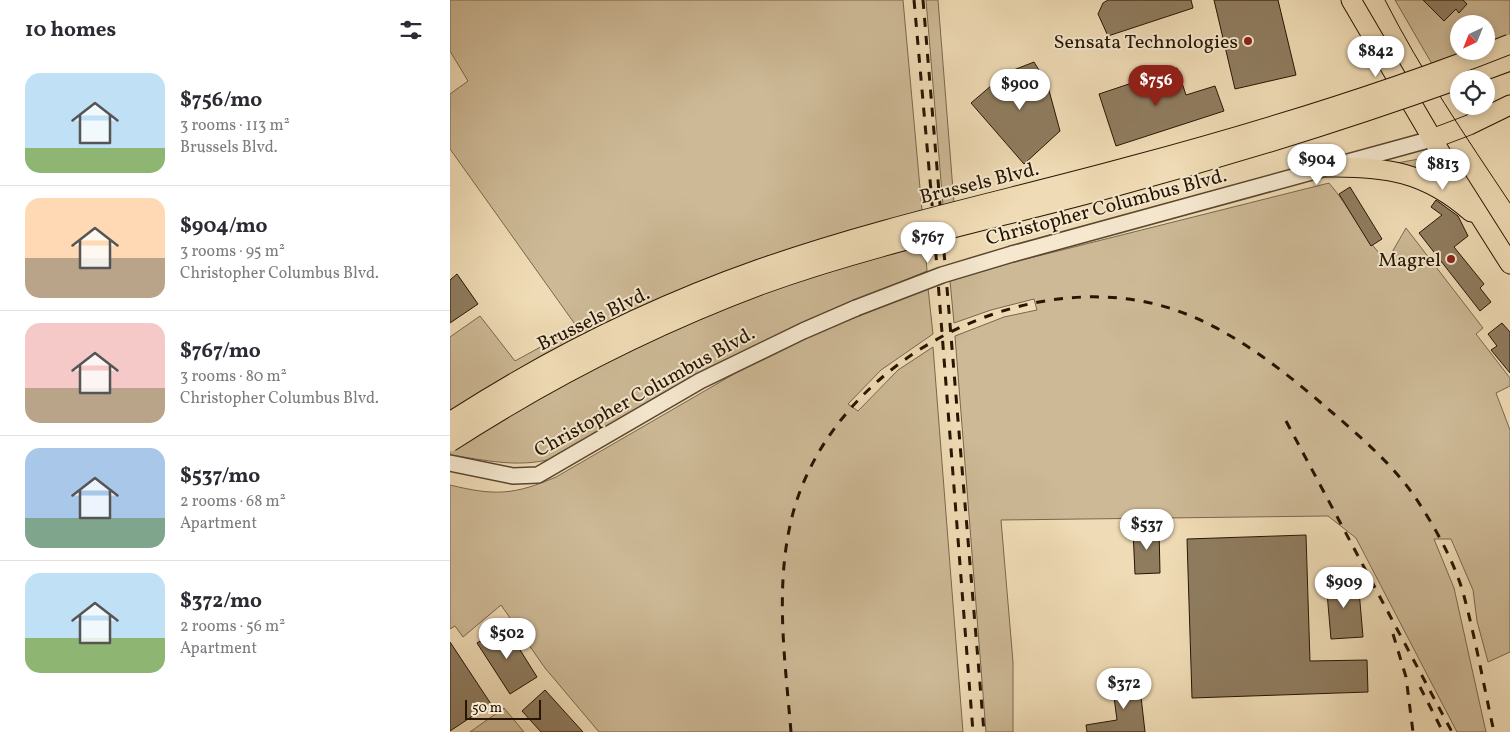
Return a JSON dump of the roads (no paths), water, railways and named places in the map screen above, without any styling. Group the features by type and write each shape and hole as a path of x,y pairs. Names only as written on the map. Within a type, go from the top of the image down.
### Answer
{"main road":[{"path":"1351,0 1432,139 1510,264"},
{"name":"Brussels Blvd.","path":"450,422 499,392 616,330 680,300 760,269 892,227 1217,142 1424,76 1510,44"},
{"name":"Brussels Blvd.","path":"1484,70 1510,60"},
{"name":"Brussels Blvd.","path":"450,442 509,405 621,344 765,284 895,244 1221,157 1450,82"},
{"name":"Christopher Columbus Blvd.","path":"1432,139 1469,125 1510,105"},
{"path":"1327,167 1370,166 1417,178 1458,200 1485,224"}],"street":[{"name":"Christopher Columbus Blvd.","path":"450,464 513,476 538,475 700,381 803,330 942,275 1012,254 1432,139"}],"tram line":[{"path":"1385,0 1429,78 1510,203"}],"railway":[{"path":"914,0 931,191 973,732"},
{"path":"923,0 984,732"},
{"path":"791,732 784,650 782,595 787,540 793,513 814,460 847,413 888,373 936,340 990,315 1046,301 1103,297 1159,305 1207,323 1230,336 1274,365 1315,397 1379,454 1399,476 1438,534 1456,571 1464,596 1494,732"},
{"path":"1286,421 1452,732"},
{"path":"1393,634 1406,677 1413,732"},
{"path":"1420,687 1443,732"}],"place":[{"name":"Sensata Technologies","path":"1248,41"},
{"name":"Magrel","path":"1451,259"}]}
